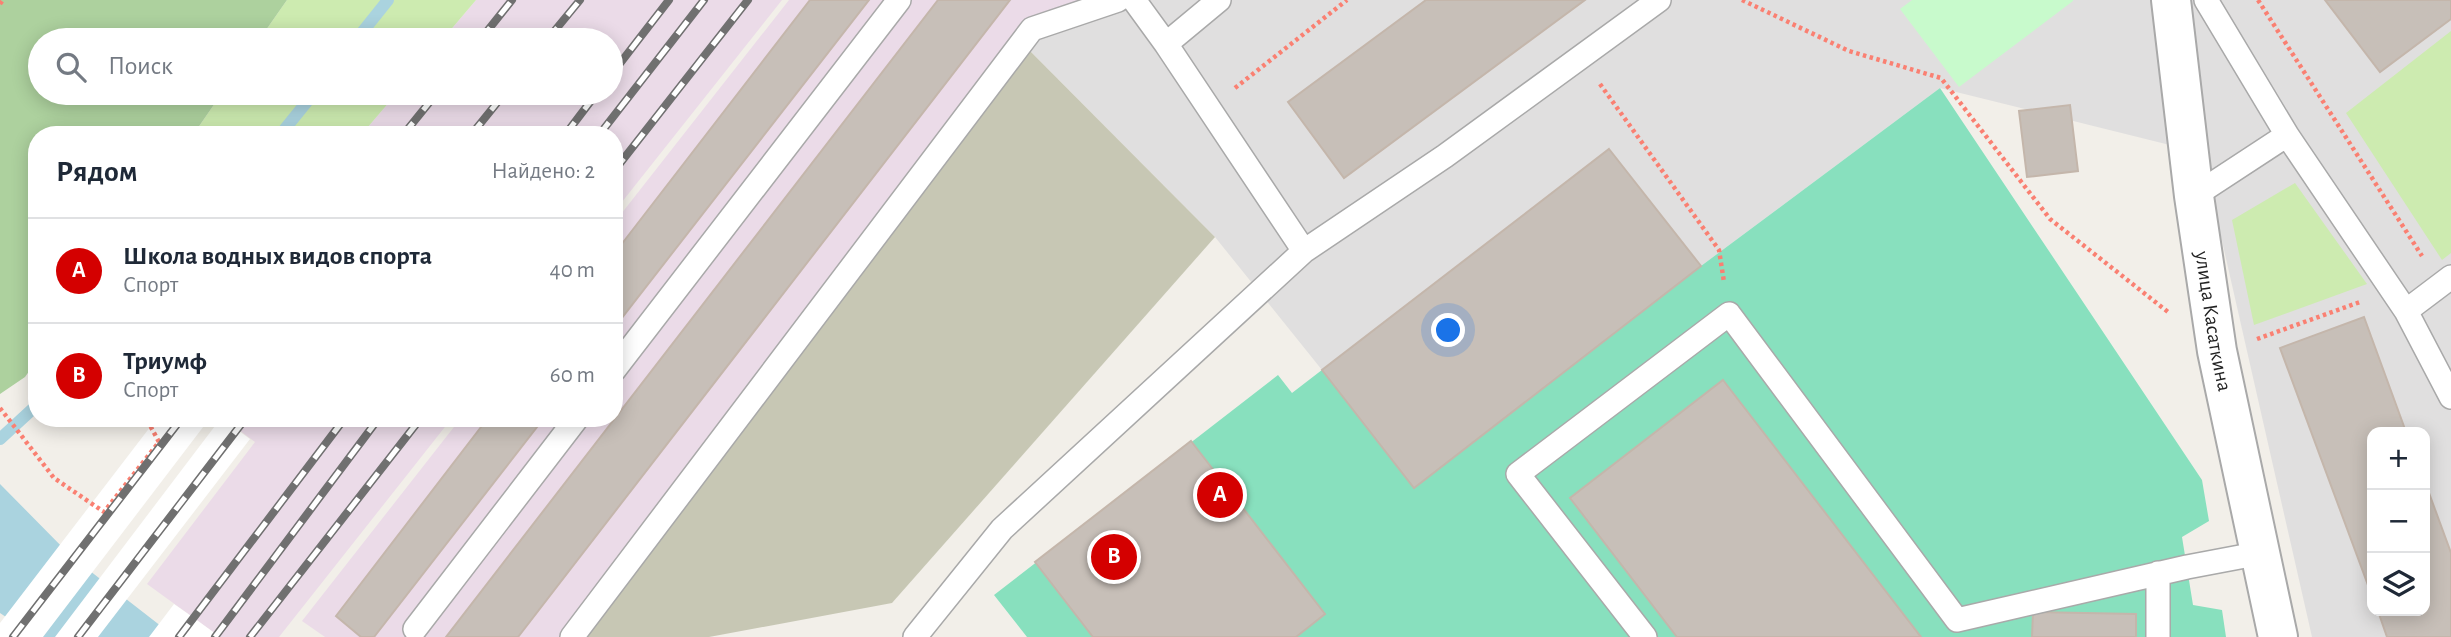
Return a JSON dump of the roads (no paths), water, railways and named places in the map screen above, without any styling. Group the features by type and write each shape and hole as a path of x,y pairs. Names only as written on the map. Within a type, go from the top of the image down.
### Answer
{"street":[{"name":"улица Касаткина","path":"2171,0 2194,195 2217,351 2278,637"}],"lane":[{"path":"623,358 899,0"},
{"path":"572,637 1032,29 1118,0"},
{"path":"1134,0 1304,251"},
{"path":"1166,44 1219,0"},
{"path":"915,637 1002,529 1304,251 1445,156 1659,0"},
{"path":"2215,3 2287,135 2406,312 2451,397"},
{"path":"2194,195 2287,135"},
{"path":"2406,312 2446,281"},
{"path":"1645,637 1518,474 1729,314 1957,629 2158,573 2261,553"},
{"path":"415,629 570,427"},
{"path":"2158,573 2158,637"}],"water":[{"path":"0,484 72,557 175,637 36,637 0,613"}],"waterway":[{"path":"366,28 388,0"},
{"path":"287,126 304,105"},
{"path":"0,439 28,413"}],"railway":[{"path":"490,28 512,0"},
{"path":"557,28 580,0"},
{"path":"623,59 669,0"},
{"path":"623,104 704,0"},
{"path":"623,160 748,0"},
{"path":"410,126 427,105"},
{"path":"478,126 495,105"},
{"path":"572,126 588,105"},
{"path":"606,126 622,105"},
{"path":"13,637 175,427"},
{"path":"78,637 239,427"},
{"path":"179,637 338,427"},
{"path":"215,637 372,427"},
{"path":"250,637 414,427"}],"place":[{"name":"Школа водных видов спорта","path":"1220,495"},
{"name":"Триумф","path":"1114,557"}]}
